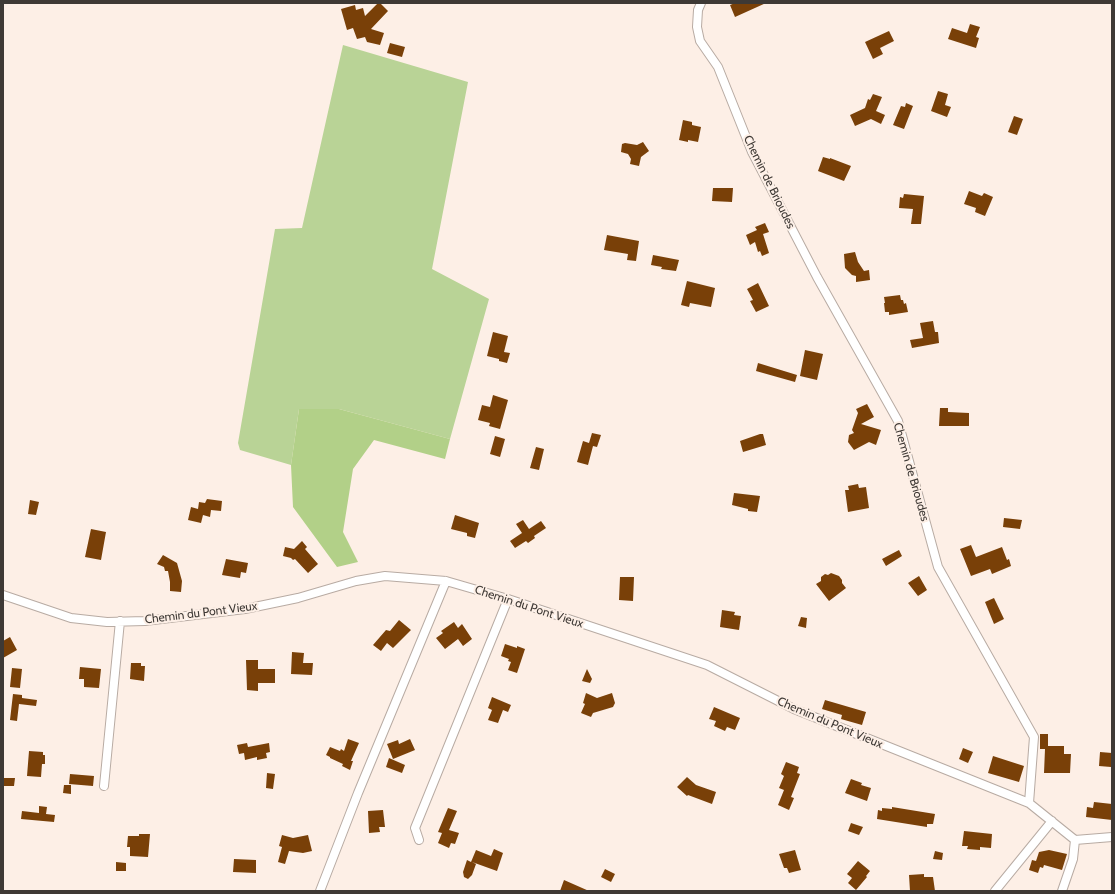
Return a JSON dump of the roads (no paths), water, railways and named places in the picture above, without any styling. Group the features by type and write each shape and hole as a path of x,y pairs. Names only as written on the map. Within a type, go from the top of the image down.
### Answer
{"street":[{"name":"Chemin de Brioudes","path":"701,3 698,10 697,27 700,41 718,67 752,152 817,277 898,421 938,567 1034,738 1030,803"},
{"name":"Chemin du Pont Vieux","path":"3,595 71,618 107,622 145,621 245,610 298,598 356,581 385,576 446,581 508,599 707,665 794,710 1030,803"},
{"path":"320,891 361,786 446,581"},
{"path":"419,840 415,828 508,599"},
{"path":"104,786 120,621"},
{"path":"1030,803 1075,840 1112,837"},
{"path":"995,891 1052,821"},
{"path":"1062,891 1073,859 1075,840"}]}
